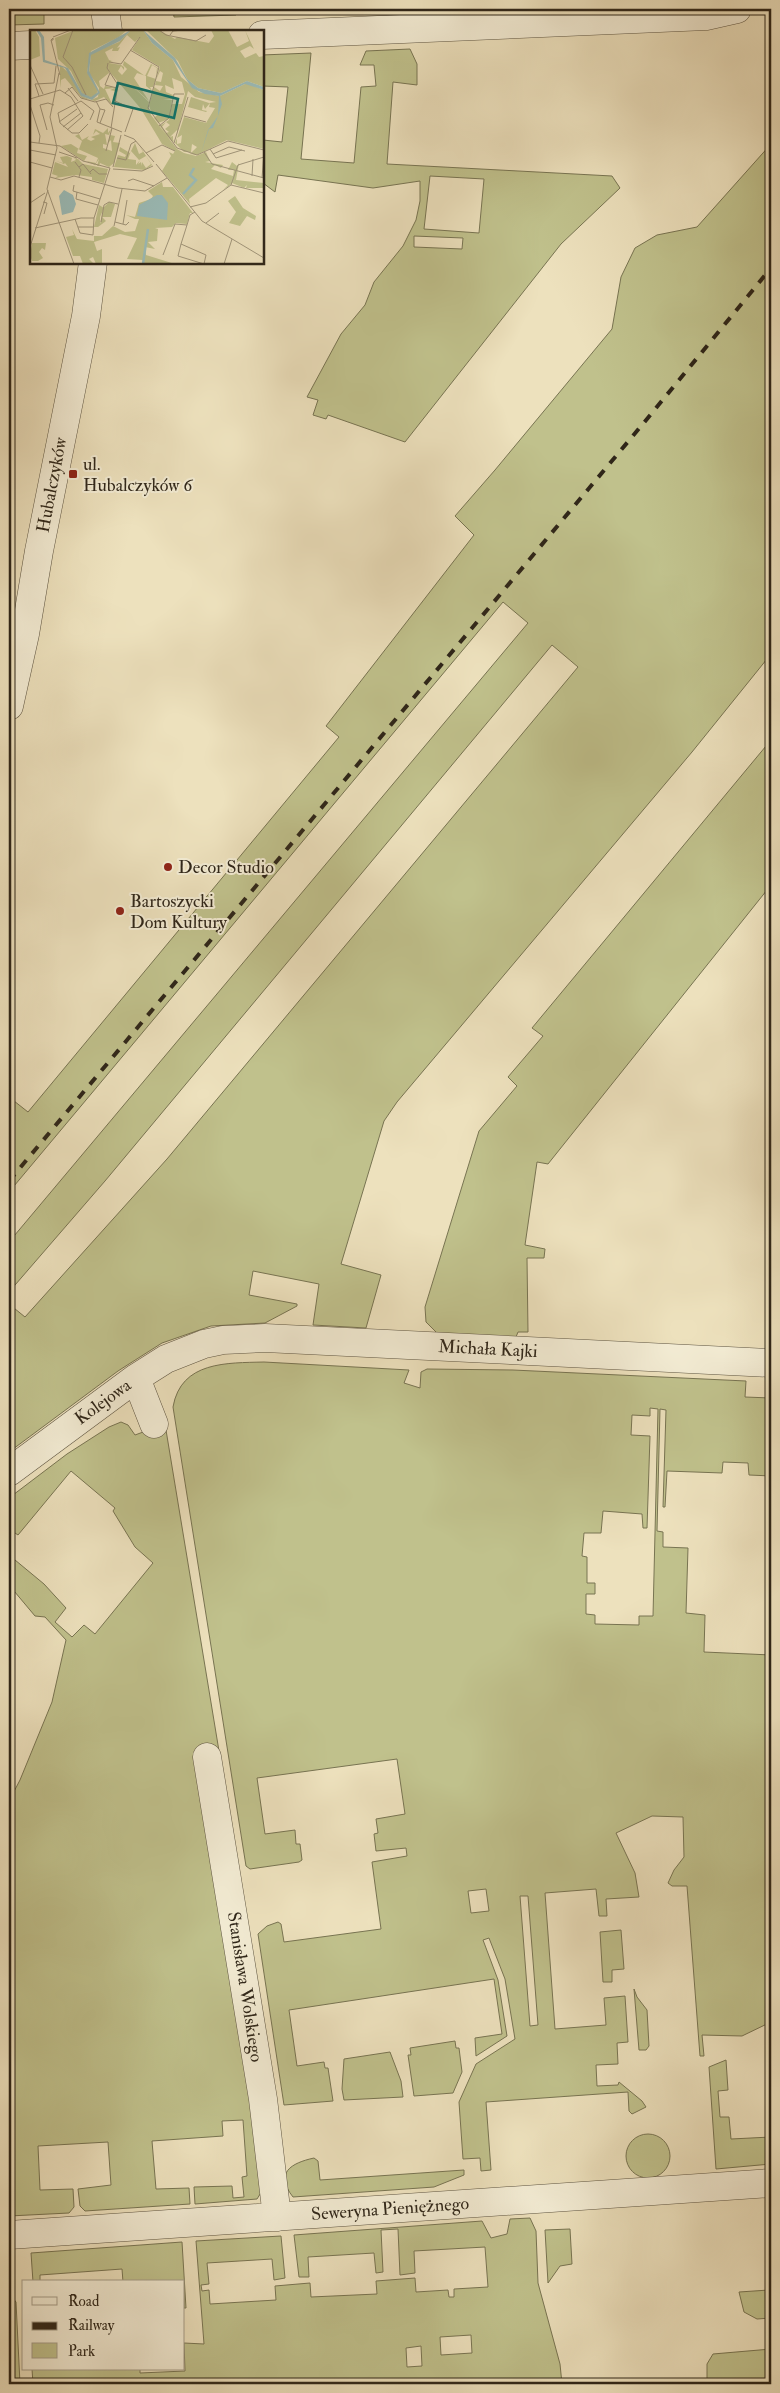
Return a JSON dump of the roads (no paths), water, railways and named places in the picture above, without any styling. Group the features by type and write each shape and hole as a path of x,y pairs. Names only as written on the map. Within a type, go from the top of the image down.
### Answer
{"street":[{"path":"106,9 108,30"},
{"path":"264,35 607,14 706,16 737,9"},
{"path":"9,46 30,45"},
{"name":"Hubalczyków","path":"9,706 25,634 38,551 86,316 93,264"},
{"name":"Michała Kajki","path":"204,1344 232,1339 265,1338 771,1363"},
{"name":"Kolejowa","path":"9,1472 136,1378 166,1359 204,1344"},
{"path":"136,1378 154,1424"},
{"name":"Stanisława Wolskiego","path":"208,1757 266,2116 278,2217"},
{"name":"Seweryna Pieniężnego","path":"9,2235 771,2183"}],"railway":[{"path":"9,1181 647,419 771,268"}],"place":[{"name":"ul. Hubalczyków 6","path":"73,474"},
{"name":"Decor Studio","path":"168,867"},
{"name":"Bartoszycki Dom Kultury","path":"120,911"}]}
